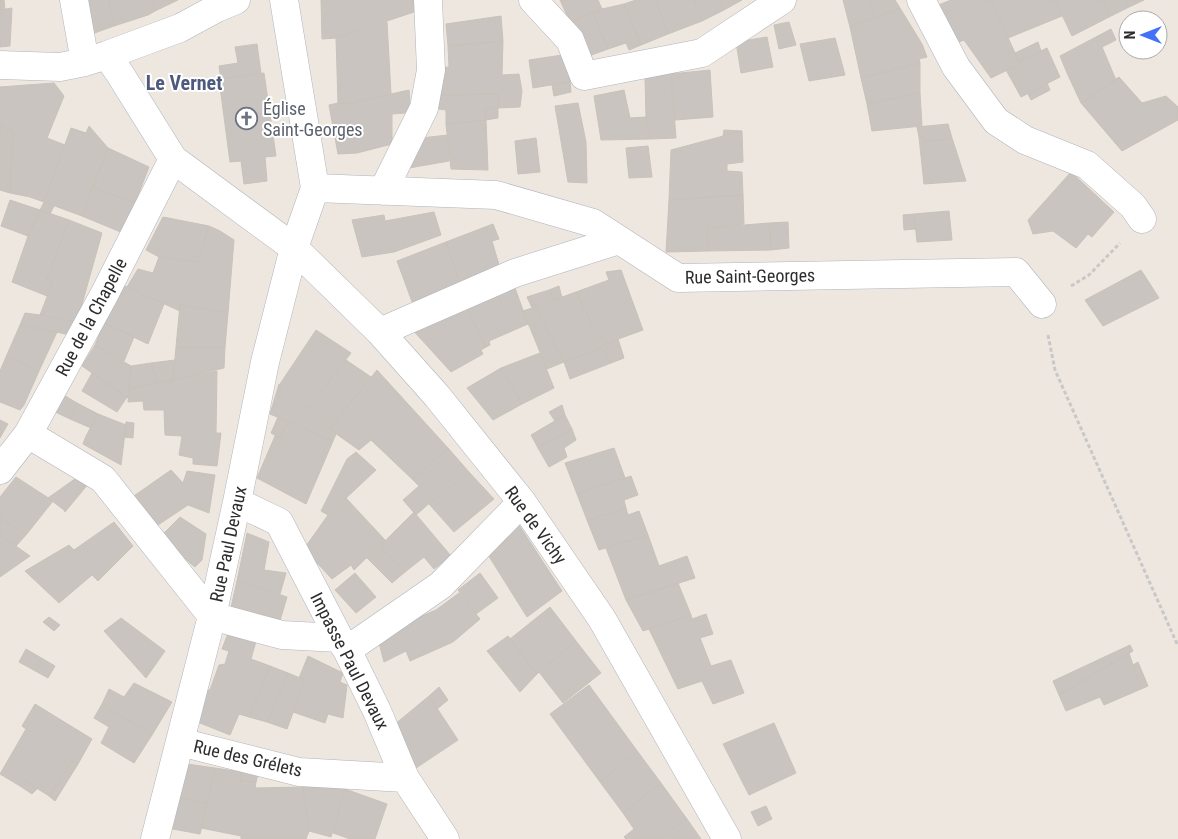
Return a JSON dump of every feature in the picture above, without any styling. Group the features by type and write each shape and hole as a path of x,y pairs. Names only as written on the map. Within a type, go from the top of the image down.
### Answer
{"street":[{"path":"74,0 96,58 120,74 173,159"},
{"path":"284,0 314,188"},
{"path":"383,191 424,108 431,70 428,0"},
{"path":"532,0 570,40 584,76 702,53 782,0"},
{"path":"921,0 956,67 996,121 1025,140 1087,165 1133,206 1142,219"},
{"path":"0,65 60,67 96,58 180,28 223,3"},
{"name":"Rue de Vichy","path":"173,159 294,248 380,332 437,396 522,502 602,619 727,839"},
{"name":"Rue de la Chapelle","path":"0,470 28,434 104,295 173,159"},
{"name":"Rue Saint-Georges","path":"314,188 496,195 593,223 678,278 1016,272 1042,304"},
{"name":"Rue Paul Devaux","path":"155,839 212,616 265,362 294,248 314,188"},
{"path":"380,332 515,273 619,240"},
{"path":"28,434 103,479 212,616 282,634 343,644 441,585 522,502"},
{"name":"Impasse Paul Devaux","path":"237,502 279,522 377,711 405,778 445,839"},
{"name":"Rue des Grélets","path":"180,742 300,772 405,778"}],"path":[{"path":"1142,219 1089,276 1042,304 1055,370 1178,646"}],"building":[{"path":"0,0 4,0 5,10 0,10"},
{"path":"81,0 109,0 114,26 86,36"},
{"path":"109,0 153,0 155,11 114,26"},
{"path":"153,0 178,0 155,11"},
{"path":"321,0 414,0 417,11 336,38 322,39"},
{"path":"560,0 598,0 602,9 570,22"},
{"path":"636,0 656,0 668,34 641,45 624,4"},
{"path":"656,0 694,0 702,21 668,34"},
{"path":"694,0 720,0 724,10 702,21"},
{"path":"720,0 742,0 724,10"},
{"path":"843,0 868,0 875,18 850,27"},
{"path":"868,0 895,0 900,8 875,18"},
{"path":"951,0 991,0 1020,64 991,78 964,40 959,42 952,34 936,6"},
{"path":"991,0 1055,0 1062,16 1008,38"},
{"path":"1055,0 1102,0 1111,16 1072,36"},
{"path":"1102,0 1124,0 1127,8 1118,10 1118,12 1111,16"},
{"path":"1124,0 1144,0 1127,8"},
{"path":"624,4 641,45 629,50 626,43 608,49 593,12"},
{"path":"12,8 10,46 0,47 0,10"},
{"path":"900,8 922,44 927,57 919,59 920,63 861,78 850,27"},
{"path":"593,12 608,49 586,57 570,22"},
{"path":"501,16 503,41 448,46 446,24"},
{"path":"387,22 391,94 348,104 338,103 336,38"},
{"path":"789,22 796,45 779,49 774,25"},
{"path":"1111,29 1116,40 1102,47 1116,80 1081,103 1060,56"},
{"path":"767,37 773,67 741,73 736,42"},
{"path":"835,38 845,75 809,81 800,44"},
{"path":"503,41 502,75 519,74 522,91 520,107 498,108 498,94 439,95 438,68 449,67 448,46"},
{"path":"1038,42 1041,51 1018,62 1015,53"},
{"path":"257,44 261,73 221,79 219,66 238,63 235,47"},
{"path":"1047,48 1060,77 1021,97 1006,70"},
{"path":"569,54 574,81 533,88 529,60"},
{"path":"920,63 920,93 867,104 861,78"},
{"path":"710,70 713,117 675,120 671,78 679,78 681,73"},
{"name":"Église Saint-Georges","path":"264,73 276,156 265,157 267,181 244,184 241,161 230,162 219,79"},
{"path":"671,73 681,73 679,78 671,78"},
{"path":"671,73 676,138 651,139 646,117 645,78"},
{"path":"1119,77 1142,103 1166,96 1178,107 1178,120 1122,151 1081,103"},
{"path":"570,82 571,92 554,96 552,85"},
{"path":"54,83 64,96 47,138 65,145 44,202 10,193 13,132 0,125 0,87"},
{"path":"1047,83 1050,90 1031,100 1028,94"},
{"path":"409,90 410,106 405,113 392,114 392,144 357,153 338,154 329,105 338,103 348,104"},
{"path":"624,90 630,118 646,117 651,139 601,140 594,96"},
{"path":"920,93 922,126 872,131 867,104"},
{"path":"498,94 498,108 485,109 486,120 446,124 446,110 439,109 439,95"},
{"path":"578,103 586,142 587,183 568,182 555,106"},
{"path":"498,108 498,118 486,120 485,109"},
{"path":"486,120 488,170 451,169 446,124"},
{"path":"948,124 952,138 925,142 924,136 919,137 917,127"},
{"path":"0,125 13,132 10,193 0,190"},
{"path":"89,126 108,148 82,216 44,202 71,128 86,133"},
{"path":"724,130 742,131 723,136"},
{"path":"742,131 743,162 727,164 727,171 742,172 743,195 669,200 671,150"},
{"path":"448,135 449,161 409,168 421,138"},
{"path":"924,136 925,142 952,138 966,181 924,184 919,137"},
{"path":"536,138 540,172 518,174 515,141"},
{"path":"648,146 652,177 629,178 626,148"},
{"path":"108,148 149,167 135,203 92,187"},
{"path":"1071,172 1114,212 1092,237 1088,234 1076,248 1053,231 1033,234 1028,220"},
{"path":"92,187 135,203 123,233 82,216"},
{"path":"743,195 744,224 707,228 708,251 666,252 669,200"},
{"path":"10,200 40,210 28,236 1,226"},
{"path":"44,202 54,206 50,214 40,210"},
{"path":"40,210 69,220 46,281 52,284 47,296 12,282 28,236"},
{"path":"949,211 952,240 917,242 914,214"},
{"path":"434,212 441,235 394,252 362,257 352,220 384,215 385,221"},
{"path":"914,214 915,229 904,230 903,215"},
{"path":"163,217 209,226 198,262 159,257 146,250"},
{"path":"69,220 102,233 77,322 40,315 52,284 46,281"},
{"path":"788,222 789,248 771,250 769,223"},
{"path":"769,223 771,250 708,251 707,228"},
{"path":"493,224 499,239 492,241 500,268 461,286 446,242"},
{"path":"209,226 234,240 228,313 180,305 180,311 127,287 138,269 153,273 159,257 198,262"},
{"path":"446,242 461,286 414,307 397,261"},
{"path":"621,270 643,330 602,345 576,292 609,280 606,272"},
{"path":"1141,270 1159,298 1103,326 1085,300"},
{"path":"120,284 164,304 148,344 104,323"},
{"path":"559,286 562,298 554,300 549,290"},
{"path":"515,288 528,324 489,341 490,345 486,347 466,306"},
{"path":"549,290 554,300 576,292 602,347 564,362 530,296"},
{"path":"530,296 564,362 547,369 523,311 532,308 527,297"},
{"path":"180,305 228,313 225,347 176,347"},
{"path":"466,306 486,347 481,350 483,354 451,372 410,327"},
{"path":"25,313 77,322 71,335 20,325"},
{"path":"104,323 134,337 124,361 95,345"},
{"path":"20,325 57,332 39,371 6,357"},
{"path":"316,330 351,353 308,409 280,384"},
{"path":"618,339 624,358 611,363 602,345"},
{"path":"95,345 131,366 128,398 82,366"},
{"path":"176,347 225,347 224,368 173,380"},
{"path":"602,347 611,363 570,379 564,362"},
{"path":"540,353 554,388 522,404 501,368"},
{"path":"6,357 39,371 20,410 0,402 0,371"},
{"path":"175,360 173,380 158,383 151,363"},
{"path":"346,360 371,377 330,428 308,409"},
{"path":"151,363 158,383 129,389 131,366"},
{"path":"501,368 522,404 493,420 467,388"},
{"path":"377,370 448,448 412,479 371,440 359,450 330,428"},
{"path":"217,371 216,433 221,433 217,466 193,464 193,458 179,455 182,436 165,435 164,410 144,410 143,401 128,402 129,389"},
{"path":"92,373 127,397 117,412 82,391"},
{"path":"279,384 336,434 333,441 270,414"},
{"path":"62,394 77,403 70,419 51,410"},
{"path":"77,403 98,414 91,428 70,419"},
{"path":"562,405 565,415 555,421 549,412"},
{"path":"98,414 126,425 121,465 83,444"},
{"path":"565,415 572,429 538,448 531,435"},
{"path":"278,417 288,422 280,438 271,433"},
{"path":"0,420 8,424 0,438"},
{"path":"126,422 134,423 133,438 124,437"},
{"path":"288,422 333,441 306,504 257,478 275,436 280,438"},
{"path":"572,429 576,440 564,448 567,457 549,467 538,448"},
{"path":"448,448 469,472 433,500 412,479"},
{"path":"614,448 625,478 577,494 565,463"},
{"path":"356,452 376,470 328,515 321,511 347,459"},
{"path":"171,470 183,483 187,471 215,475 209,513 188,505 158,525 131,498"},
{"path":"469,472 494,499 454,532 429,504"},
{"path":"92,475 94,477 65,512 64,510"},
{"path":"79,476 87,481 64,510 48,498"},
{"path":"631,476 638,495 624,500 626,508 587,520 577,494"},
{"path":"16,477 53,501 26,535 0,517 0,497"},
{"path":"419,486 433,500 416,515 403,500"},
{"path":"346,498 385,540 354,570 351,565 332,579 304,549 328,515"},
{"path":"626,508 628,515 639,511 648,535 599,550 587,520"},
{"path":"414,512 451,556 434,569 424,557 405,572 380,546"},
{"path":"0,517 26,535 16,546 0,535"},
{"path":"180,517 206,534 202,560 195,567 159,538"},
{"path":"114,522 133,546 98,581 92,575 59,603 25,571 69,545 74,550"},
{"path":"519,525 562,591 527,617 485,550"},
{"path":"247,533 269,542 264,570 286,573 280,594 237,581"},
{"path":"0,535 30,556 0,577"},
{"path":"648,535 659,566 687,556 695,578 626,600 606,548"},
{"path":"380,546 405,572 392,583 367,558"},
{"path":"355,573 376,597 356,613 335,590"},
{"path":"480,573 498,598 476,614 458,590"},
{"path":"237,581 287,597 279,624 230,612"},
{"path":"678,583 691,615 643,631 626,600"},
{"path":"459,593 480,619 453,642 410,661 406,651 384,662 377,635 436,610"},
{"path":"550,607 576,641 537,674 510,639"},
{"path":"706,614 713,634 700,638 711,666 731,660 744,693 713,704 702,681 678,689 649,629 691,615 692,619"},
{"path":"49,617 60,625 54,631 43,622"},
{"path":"121,618 165,651 146,678 104,631"},
{"path":"230,628 257,638 251,659 270,666 249,717 239,714 230,735 195,721 207,690 210,690 219,665 225,664 229,651 222,649"},
{"path":"508,636 537,674 520,692 487,651"},
{"path":"576,641 601,673 563,703 539,672"},
{"path":"1130,645 1133,651 1059,695 1053,681"},
{"path":"26,649 55,666 48,678 19,662"},
{"path":"1129,653 1141,689 1104,705 1100,697 1066,711 1059,695"},
{"path":"308,656 343,673 340,682 347,685 343,718 328,714 325,723 293,712 305,680 299,678"},
{"path":"1138,662 1148,686 1141,689 1133,665"},
{"path":"270,666 288,673 267,722 249,717"},
{"path":"288,673 305,680 287,729 267,722"},
{"path":"134,683 172,702 152,735 102,704 109,689 124,697"},
{"path":"589,685 638,752 600,782 550,714"},
{"path":"439,687 448,700 437,709 429,696"},
{"path":"429,696 458,740 416,768 394,725"},
{"path":"35,704 92,739 78,764 72,761 49,796 24,780 20,786 0,774 26,729 22,726"},
{"path":"102,704 152,735 134,763 101,743 109,727 94,718"},
{"path":"774,723 796,773 749,795 723,744"},
{"path":"638,752 661,783 623,813 600,782"},
{"path":"72,761 78,764 55,801 49,796"},
{"path":"180,763 215,768 207,804 171,795"},
{"path":"215,768 241,772 240,781 256,782 255,788 303,787 309,831 306,839 241,839 241,836 201,828"},
{"path":"241,772 258,774 256,782 240,781"},
{"path":"24,780 37,789 32,794 20,786"},
{"path":"302,782 329,784 345,789 331,837 309,831"},
{"path":"661,783 687,819 659,839 626,839 624,837 634,829 623,813"},
{"path":"345,789 387,804 375,839 350,839 333,833"},
{"path":"171,795 207,804 200,834 162,827"},
{"path":"766,806 772,819 758,826 751,812"},
{"path":"687,819 701,839 659,839"}],"place":[{"name":"Église Saint-Georges","path":"247,118"}],"district":[{"name":"Le Vernet","path":"184,83"}]}
